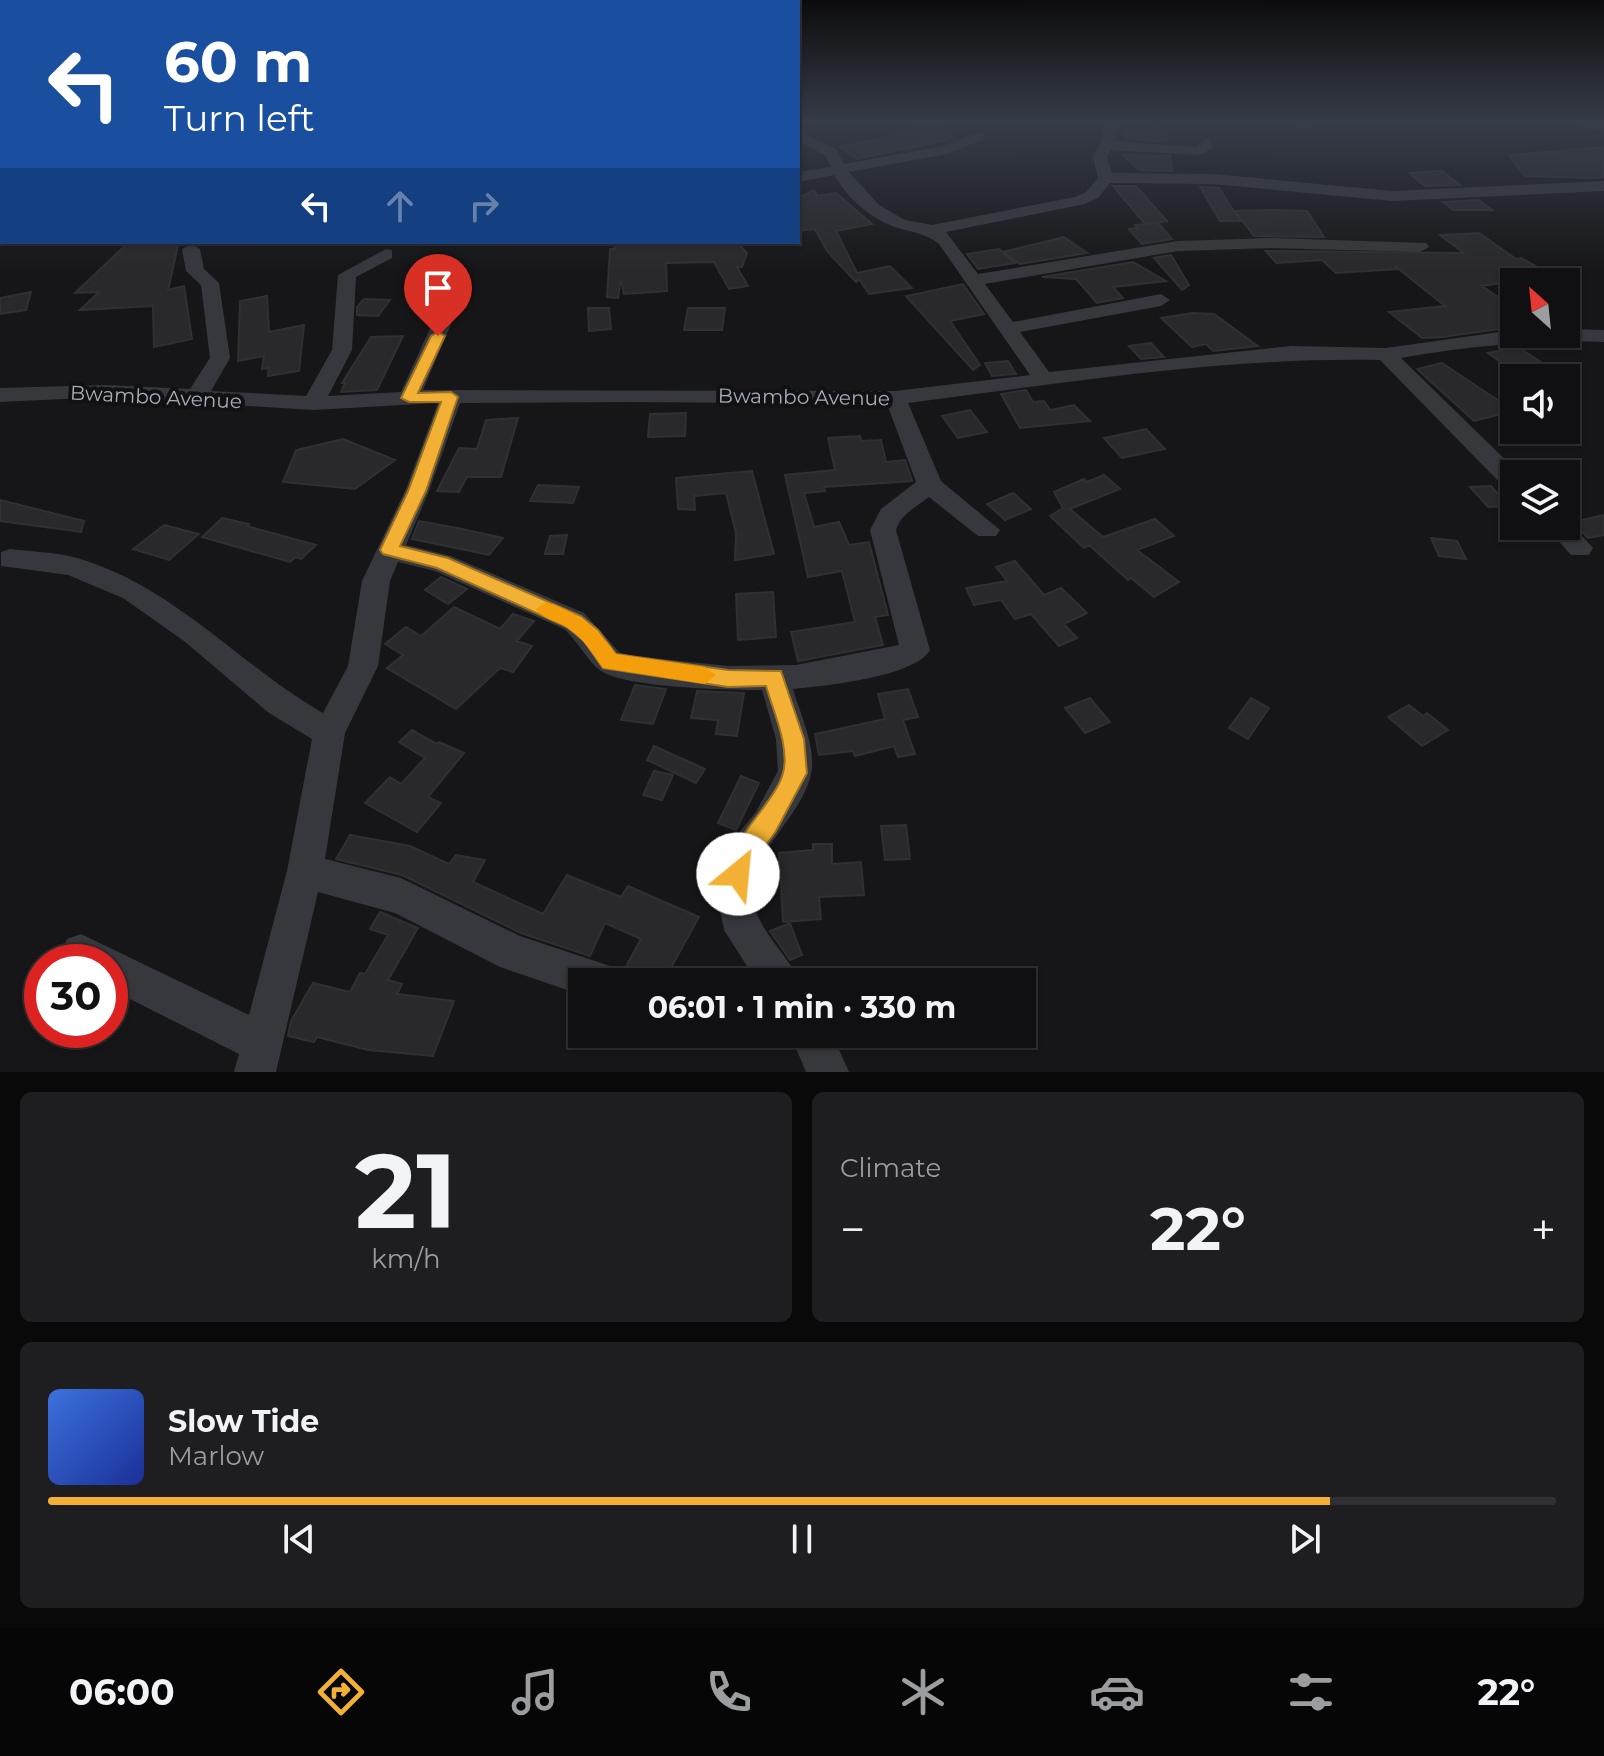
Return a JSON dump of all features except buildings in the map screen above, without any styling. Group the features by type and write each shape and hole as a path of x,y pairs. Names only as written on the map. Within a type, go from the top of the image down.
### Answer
{"street":[{"path":"800,177 847,171"},
{"path":"1103,171 1106,178"},
{"path":"842,172 860,199 886,218 932,230 945,240 977,280 1044,380"},
{"path":"1106,178 1213,179 1393,196 1604,186"},
{"path":"932,230 952,223 1079,201 1092,195 1106,178"},
{"path":"977,280 1178,246 1271,243 1420,247"},
{"path":"191,249 195,271 210,283 220,358 196,398"},
{"path":"313,403 342,350 347,275 386,254"},
{"path":"409,398 457,289"},
{"path":"1010,328 1161,300"},
{"name":"Bwambo Avenue","path":"0,395 106,391 313,403 451,397 895,398 1212,358 1291,352 1386,354 1478,339 1541,334 1604,336"},
{"path":"1386,354 1500,468"},
{"path":"128,980 259,1058 305,871 329,733 363,666 376,581 417,491 451,397"},
{"path":"895,398 929,484 987,530"},
{"path":"389,550 442,563 574,621 591,636 610,662 728,678 796,677 911,656 915,650 883,530 885,518 894,509 917,497 929,484"},
{"path":"1572,540 1580,548"},
{"path":"10,559 72,566 133,591 194,633 280,704 329,733"},
{"path":"771,968 737,917 734,890 742,857 768,823 795,773 792,739 774,677"},
{"path":"305,871 401,896 514,953 568,971"},
{"path":"817,1048 828,1072"}],"slow traffic":[{"path":"546,609 574,621 591,636 610,662 633,668 705,675"}],"route":[{"path":"438,336 409,398 451,397 417,491 389,550 442,563 574,621 591,636 610,662 633,668 728,678 774,677 792,739 795,773 768,823 742,857 738,874"}]}
